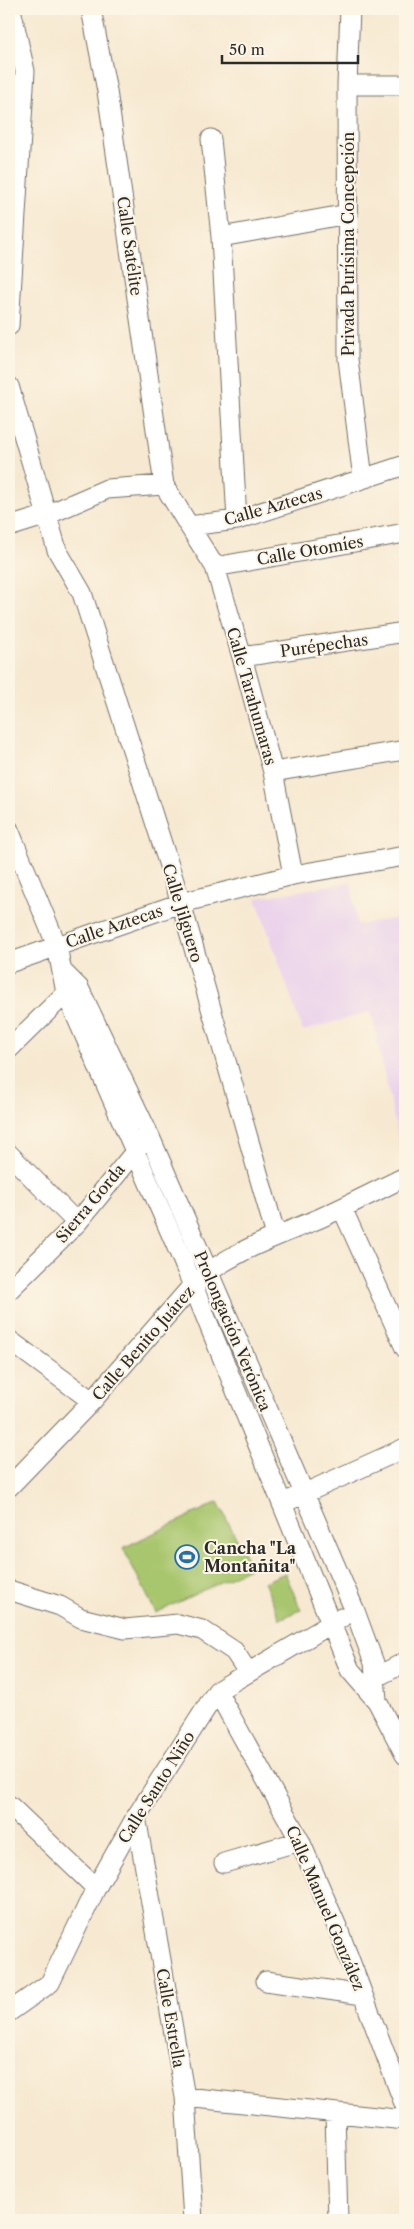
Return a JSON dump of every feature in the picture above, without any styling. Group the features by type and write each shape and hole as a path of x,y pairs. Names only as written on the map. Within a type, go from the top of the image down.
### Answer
{"street":[{"path":"9,326 25,71 11,9"},
{"name":"Calle Satélite","path":"91,9 107,91 164,485"},
{"name":"Privada Purísima Concepción","path":"350,9 347,85 348,359 363,479"},
{"path":"347,85 405,85"},
{"path":"211,139 221,237 237,520"},
{"path":"221,237 348,214"},
{"path":"10,392 47,515"},
{"name":"Calle Aztecas","path":"189,526 237,520 405,465"},
{"path":"9,527 47,515 107,489 164,485 189,526"},
{"name":"Calle Jilguero","path":"47,515 57,550 82,593 181,903 276,1236"},
{"name":"Calle Tarahumaras","path":"189,526 215,567 242,657 273,772 293,875"},
{"name":"Calle Otomíes","path":"215,567 405,533"},
{"name":"Purépechas","path":"242,657 405,632"},
{"path":"273,772 405,750"},
{"name":"Prolongación Verónica","path":"9,830 57,946 63,972 143,1143 207,1272 355,1611 370,1647 369,1681 377,1701 405,1755"},
{"name":"Calle Aztecas","path":"9,963 181,903 293,875 405,856"},
{"path":"9,1049 73,990"},
{"name":"Prolongación Verónica","path":"143,1143 193,1285 350,1670 369,1681"},
{"name":"Sierra Gorda","path":"9,1290 77,1223 143,1143"},
{"path":"9,1154 77,1223"},
{"name":"Calle Benito Juárez","path":"9,1487 92,1401 193,1285 207,1272 227,1258 342,1208 405,1177"},
{"path":"342,1208 405,1348"},
{"path":"9,1340 92,1401"},
{"path":"283,1504 405,1448"},
{"path":"9,1590 60,1606 80,1618 125,1629 153,1628 178,1624 202,1630 234,1651 248,1672"},
{"name":"Calle Santo Niño","path":"9,2012 50,1983 96,1888 136,1817 217,1691 331,1623 355,1611"},
{"path":"369,1681 405,1662"},
{"name":"Calle Manuel González","path":"217,1691 300,1841 363,1995 405,2106"},
{"path":"9,1805 96,1888"},
{"name":"Calle Estrella","path":"136,1817 185,2097 193,2220"},
{"path":"224,1863 300,1841"},
{"path":"266,1981 363,1995"},
{"path":"185,2097 405,2120"},
{"path":"334,2114 338,2220"}],"shaded area":[{"path":"351,882 357,925 405,917 405,1160 403,1161 371,1011 303,1031 256,898"}],"green space":[{"name":"Cancha \"La Montañita\"","path":"218,1502 251,1567 156,1613 123,1548"},
{"path":"285,1573 301,1610 280,1619 264,1582"}],"place":[{"name":"Cancha \"La Montañita\"","path":"187,1557"}]}
